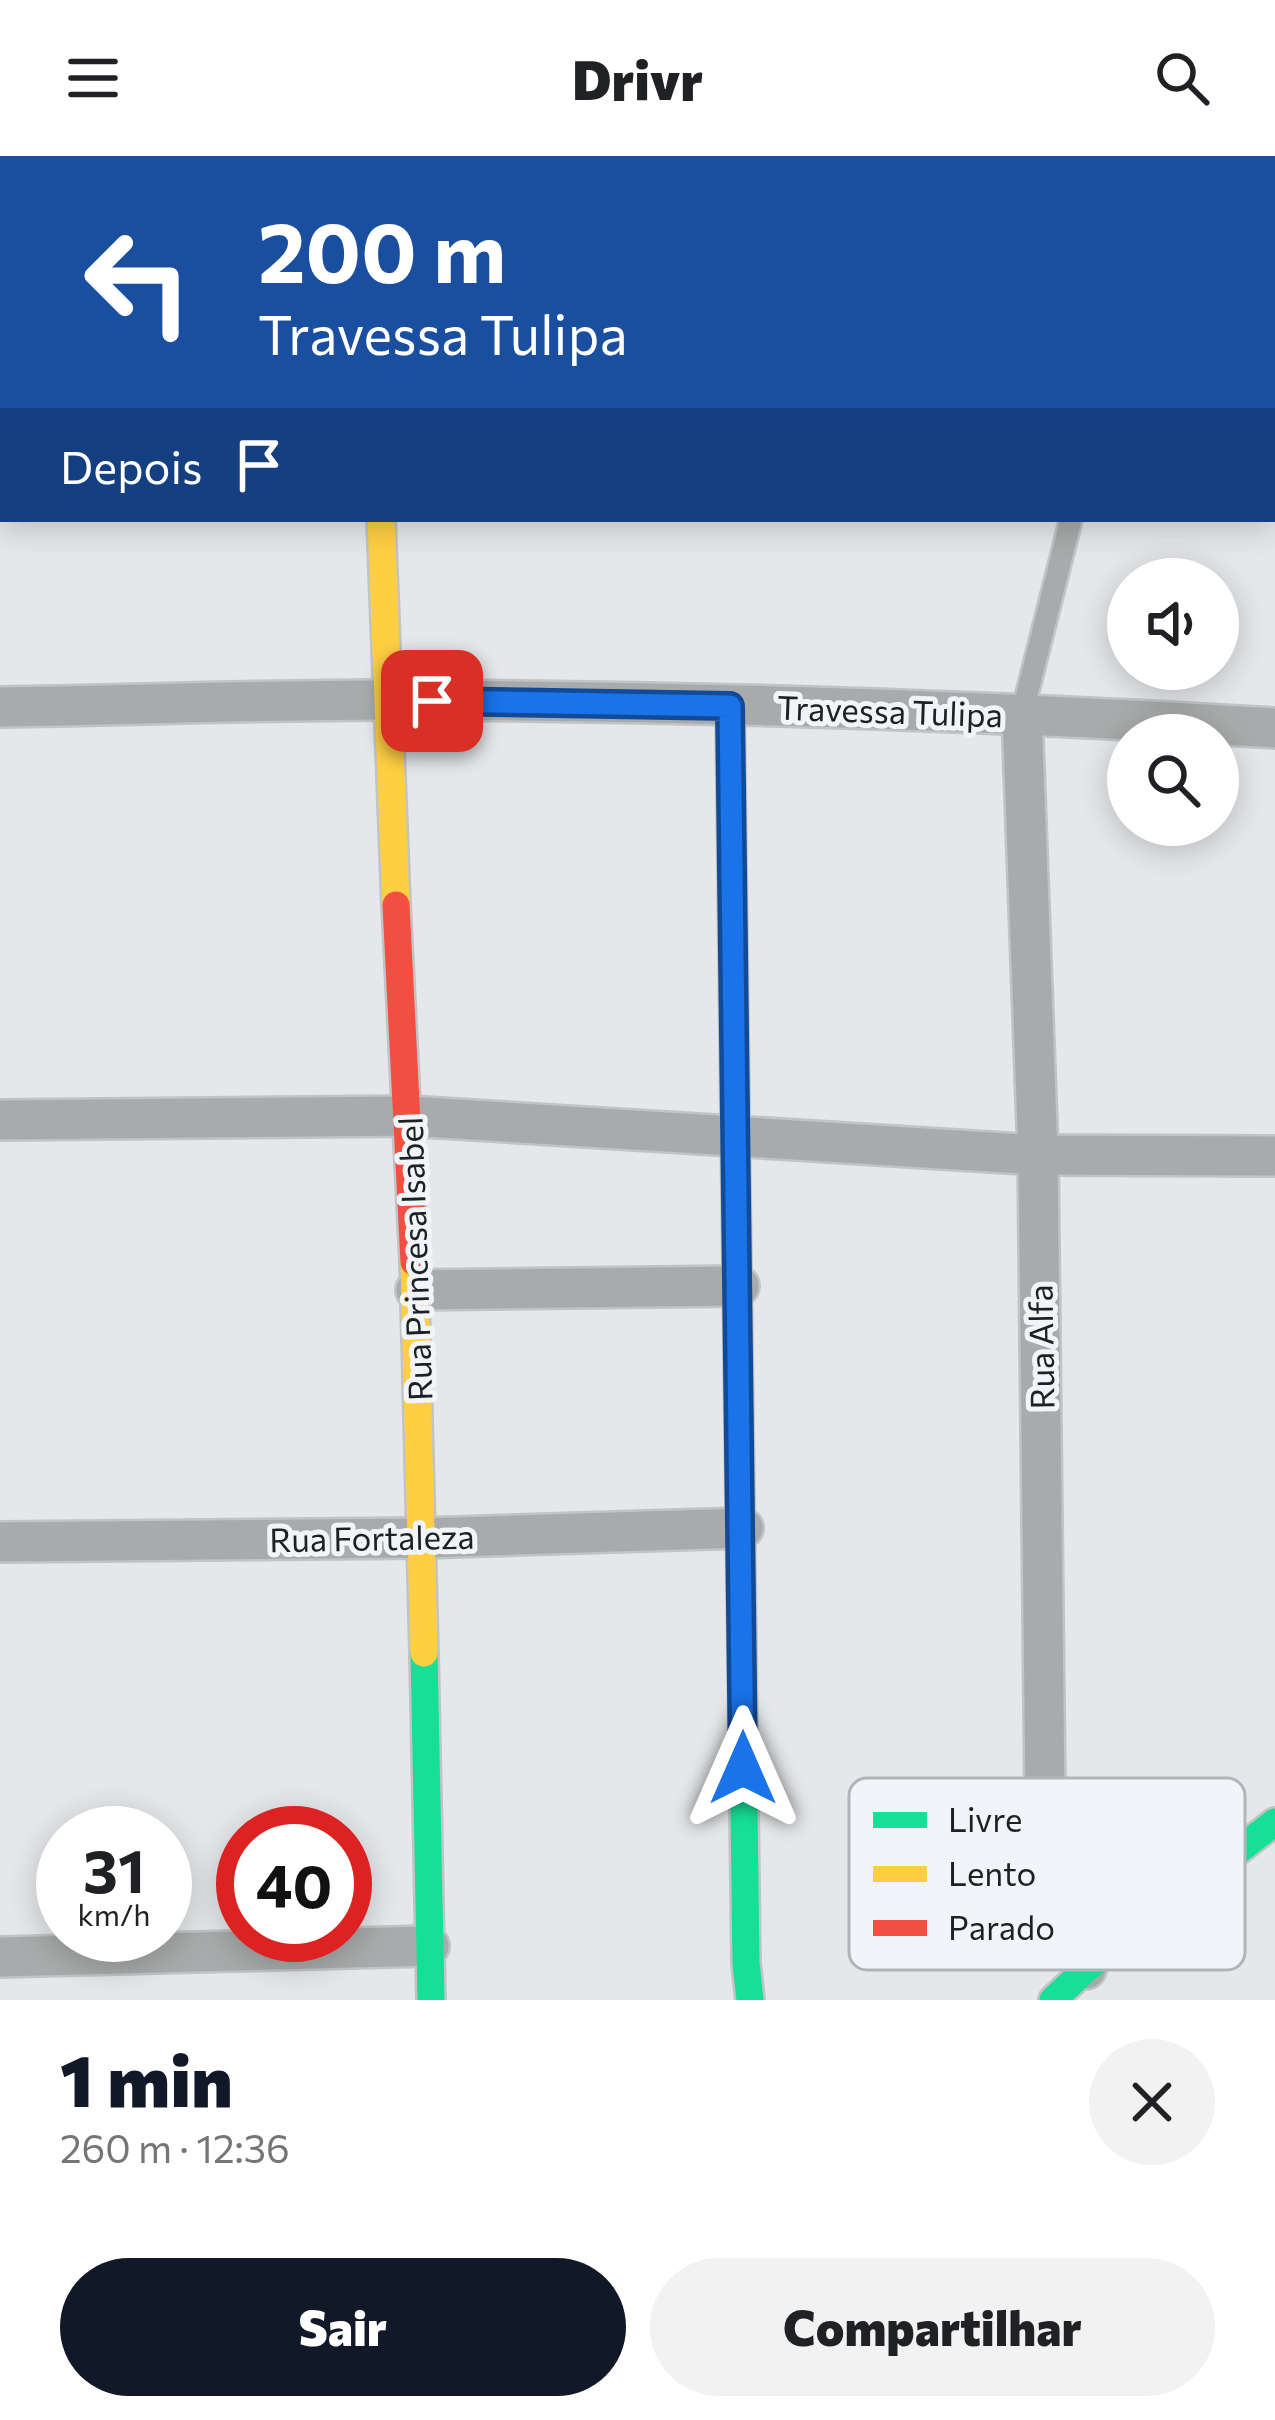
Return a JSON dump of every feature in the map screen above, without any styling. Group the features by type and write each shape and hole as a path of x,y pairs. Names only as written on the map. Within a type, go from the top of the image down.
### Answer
{"street":[{"name":"Rua Princesa Isabel","path":"380,522 416,1290 431,2000"},
{"name":"Travessa Tulipa","path":"0,707 390,700 1022,713 1275,728"},
{"path":"730,706 743,1816 750,2000"},
{"name":"Rua Alfa","path":"1022,713 1038,1155 1045,1778"},
{"path":"0,1120 408,1116 1038,1155 1275,1156"},
{"path":"416,1290 739,1286"},
{"name":"Rua Fortaleza","path":"0,1542 424,1538 743,1528"},
{"path":"1245,1845 1275,1822"},
{"path":"0,1957 429,1946"},
{"path":"1032,2000 1084,1970"},
{"path":"1053,2000 1085,1970"}],"lane":[{"path":"1022,713 1070,522"}],"traffic: fast":[{"path":"736,1193 750,2000"},
{"path":"424,1653 431,2000"},
{"path":"1245,1845 1275,1822"},
{"path":"1053,2000 1085,1970"}],"traffic: slow":[{"path":"381,522 396,905"},
{"path":"730,706 736,1193"},
{"path":"414,1262 424,1653"}],"traffic: jam":[{"path":"396,905 414,1262"}],"route":[{"path":"432,701 730,706 743,1768"}]}
